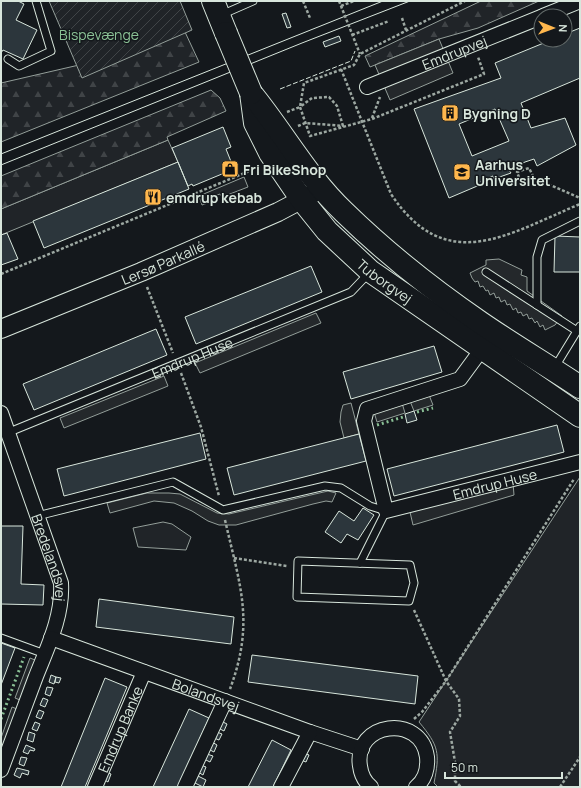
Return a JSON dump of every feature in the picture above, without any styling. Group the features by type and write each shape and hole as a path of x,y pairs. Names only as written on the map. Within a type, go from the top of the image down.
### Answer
{"main road":[{"name":"Tuborgvej","path":"219,17 251,93 322,189 344,212 406,267 481,322 580,387"},
{"name":"Tuborgvej","path":"251,93 255,123 274,159 302,200 327,231 370,271 580,416"}],"street":[{"name":"Emdrupvej","path":"562,8 580,1"},
{"name":"Emdrupvej","path":"367,87 533,20"},
{"name":"Lersø Parkallé","path":"1,329 141,272 302,200 322,189"},
{"path":"386,511 364,421 367,409 460,379 482,349"},
{"name":"Bredelandsvej","path":"1,413 61,583 60,609 51,638 1,770"},
{"name":"Emdrup Huse","path":"386,511 580,462"},
{"name":"Bolandsvej","path":"51,638 310,732 362,749"},
{"name":"Emdrup Banke","path":"95,787 144,672"},
{"path":"185,787 225,701"},
{"path":"371,787 361,773 359,761 362,749 368,738 378,731 391,727 403,729 414,734 422,742 426,752 426,769 419,786"},
{"path":"281,787 310,732"}],"lane":[{"path":"8,59 19,66 51,50 36,1"},
{"path":"219,17 254,1"},
{"path":"537,305 537,257 542,240 580,221"},
{"name":"Emdrup Huse","path":"7,433 351,292 370,271"},
{"path":"486,272 537,305 579,329 553,369"},
{"path":"37,516 172,482 223,510 325,486 341,488 370,506 386,511 360,563"},
{"path":"298,561 410,564 414,583 408,601 297,597 298,567 298,561"},
{"path":"1,638 45,654"}],"path":[{"path":"303,1 310,18"},
{"path":"339,1 360,54"},
{"path":"341,6 354,1"},
{"path":"465,1 360,54 354,65 304,83 300,107 310,136 372,119 484,74 473,44"},
{"path":"402,18 406,30"},
{"path":"352,35 389,21"},
{"path":"341,70 391,194 403,212 419,227 435,236 454,242 477,243 494,240 580,204"},
{"path":"276,125 312,98 329,97 337,106 343,126"},
{"path":"276,125 305,123 349,126"},
{"path":"1,274 261,166"},
{"path":"534,178 521,183 517,172 529,168 534,178 580,198"},
{"path":"141,272 201,427 223,510 242,593 244,622 242,647 237,670 225,701"},
{"path":"403,729 422,712 446,680 577,475 580,462"},
{"path":"234,558 298,567"},
{"path":"408,601 446,680 458,699 460,716 450,732 455,762 455,781 461,787"},
{"path":"560,787 580,757"}],"green space":[{"name":"Bispevænge","path":"49,1 180,1 192,30 82,78"},
{"path":"481,1 539,1 478,28 439,39 370,67 365,56"},
{"path":"171,2 199,62 1,142 1,83 92,62"},
{"path":"211,90 220,98 226,111 167,137 168,140 1,209 1,176"},
{"path":"168,140 178,162 1,235 1,209"},
{"path":"244,177 248,187 222,197 220,194 209,198 211,202 202,205 199,196"},
{"path":"580,477 580,787 438,787 434,783 437,764 436,750 431,737 419,722"},
{"path":"163,522 172,524 191,537 186,550 138,547 133,528"}],"shaded area":[{"path":"439,39 453,73 390,100 375,65"},
{"path":"499,259 522,270 521,275 527,277 527,291 562,316 555,325 545,330 543,325 540,327 537,321 535,323 532,318 529,319 527,314 523,316 521,312 518,313 516,308 513,310 510,304 507,305 505,300 501,302 499,297 496,298 494,293 490,295 488,290 486,291 483,286 480,287 478,281 475,282 470,273 486,265 486,260"},
{"path":"316,313 321,323 200,373 195,363"},
{"path":"164,376 168,386 64,428 60,418"},
{"path":"429,395 433,405 414,411 410,401"},
{"path":"351,403 359,434 344,438 340,422 341,412 343,405"},
{"path":"402,403 405,413 377,422 374,412"},
{"path":"513,483 514,495 413,525 410,512"},
{"path":"328,491 336,493 332,502 326,501 313,504 236,525 219,525 208,521 192,511 174,503 154,501 110,513 107,503 147,493 169,493 180,494 217,513 229,514"},
{"path":"30,658 35,660 20,700 15,698"},
{"path":"12,707 17,709 1,753 1,738"}],"building":[{"path":"1,1 18,1 24,4 16,20 37,30 23,59 3,50 1,53"},
{"path":"286,13 291,27 287,28 282,14"},
{"name":"Bygning D","path":"580,28 580,78 521,103 531,128 565,118 576,145 537,166 534,159 525,162 509,170 511,173 494,179 493,176 481,181 482,184 449,198 414,109 501,78 495,63 533,47 573,48 573,31","holes":["495,109 509,141 472,156 459,124"]},
{"path":"339,36 341,41 325,47 323,42"},
{"path":"223,127 231,147 226,149 234,169 193,186 192,184 188,186 172,148"},
{"path":"178,162 189,189 44,248 33,221"},
{"path":"7,233 18,259 1,265 1,235"},
{"path":"555,236 580,237 580,272 554,272"},
{"path":"311,266 322,292 196,344 185,317"},
{"path":"156,329 167,355 34,410 23,384"},
{"path":"434,346 442,372 351,399 343,372"},
{"path":"414,411 417,420 407,423 405,414"},
{"path":"557,425 564,452 394,496 387,469"},
{"path":"200,433 206,459 64,496 57,469"},
{"path":"359,434 366,461 234,495 227,468"},
{"path":"363,508 374,515 358,540 347,534 341,543 325,532 339,511 354,521"},
{"path":"1,526 23,526 21,584 44,585 43,605 1,604"},
{"path":"99,599 234,617 231,644 96,627"},
{"path":"1,643 15,648 1,685"},
{"path":"252,655 418,676 415,704 248,682"},
{"path":"51,675 56,677 54,684 49,682"},
{"path":"56,677 61,678 59,683 55,682"},
{"path":"105,678 127,687 85,787 61,787"},
{"path":"47,687 53,688 50,696 45,694"},
{"path":"43,698 48,700 45,707 40,705"},
{"path":"189,709 209,718 178,787 153,787"},
{"path":"39,710 44,712 41,719 36,717"},
{"path":"221,721 227,724 224,731 218,728"},
{"path":"35,722 40,724 37,731 32,729"},
{"path":"29,732 35,734 33,742 27,740"},
{"path":"217,732 222,734 219,740 214,738"},
{"path":"272,740 291,750 273,787 248,787"},
{"path":"212,742 217,745 214,752 208,749"},
{"path":"26,745 35,749 34,751 30,750 28,754 23,752"},
{"path":"304,753 309,755 306,762 301,760"},
{"path":"207,754 213,756 210,762 204,759"},
{"path":"21,757 27,758 24,766 19,764"},
{"path":"201,765 206,767 203,775 198,772"},
{"path":"17,768 29,771 28,775 22,773 20,778 14,775"},
{"path":"106,772 111,774 108,782 103,779"},
{"path":"196,775 206,780 203,787 193,782"}],"tram line":[{"path":"1,154 383,1"},
{"path":"1,165 302,43 410,1"}],"hedge":[{"path":"417,412 433,408"},
{"path":"377,425 403,417"},
{"path":"1,719 24,657"}],"fence":[{"path":"280,89 351,61 355,51"}],"place":[{"name":"Bygning D","path":"450,113"},
{"name":"Fri BikeShop","path":"230,169"},
{"name":"Aarhus Universitet","path":"462,172"},
{"name":"emdrup kebab","path":"153,197"}]}
